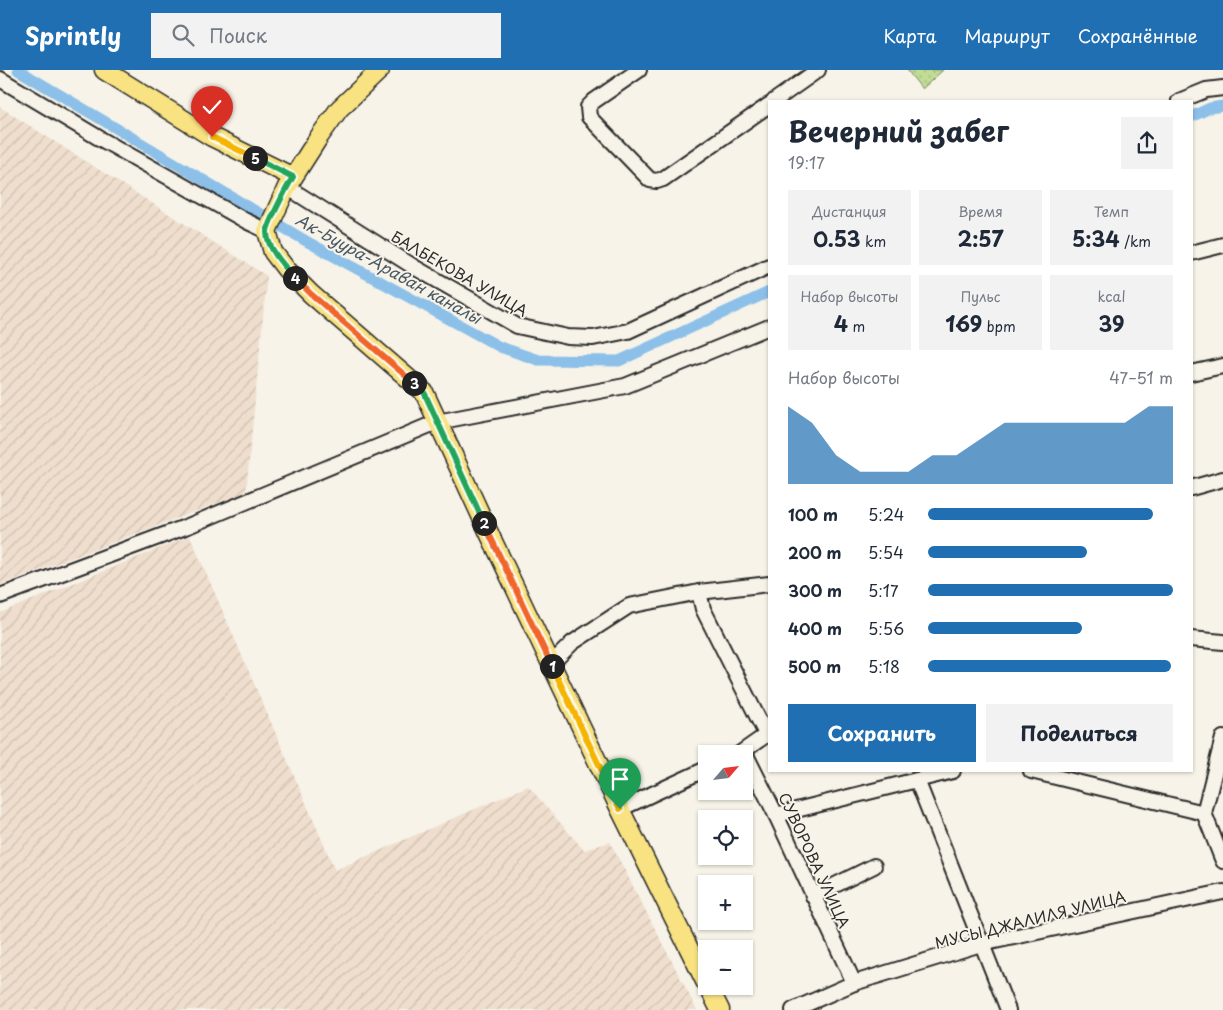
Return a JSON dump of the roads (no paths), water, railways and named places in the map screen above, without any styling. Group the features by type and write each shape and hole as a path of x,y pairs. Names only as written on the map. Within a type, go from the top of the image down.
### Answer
{"main road":[{"path":"104,70 288,186"},
{"path":"380,70 339,109 288,186 267,231 273,252 286,269 311,294 424,392 620,809 698,967"},
{"path":"712,995 720,1010"}],"street":[{"path":"639,70 594,101 588,108 589,117 650,180 663,179 768,106"},
{"path":"775,100 818,70"},
{"path":"0,78 108,143 267,231"},
{"path":"1181,100 1206,90 1223,88"},
{"name":"БАЛБЕКОВА УЛИЦА","path":"288,186 414,267 517,326 568,337 593,338 628,331 768,266"},
{"path":"1193,252 1223,245"},
{"path":"0,596 188,526 437,422 625,386 768,326"},
{"path":"1193,373 1223,366"},
{"path":"1193,487 1223,479"},
{"path":"551,664 572,643 629,606 699,592 768,584"},
{"path":"699,592 703,609 767,733 752,745"},
{"path":"1193,639 1223,642"},
{"path":"1223,738 1204,814 1223,861"},
{"path":"776,814 949,772"},
{"path":"1035,772 1204,814"},
{"path":"620,809 698,773"},
{"name":"СУВОРОВА УЛИЦА","path":"753,773 776,814 854,983"},
{"path":"917,780 1008,1010"},
{"path":"813,896 874,866"},
{"name":"МУСЫ ДЖАЛИЛЯ УЛИЦА","path":"793,1010 854,983 981,944 1223,892"}],"waterway":[{"name":"Ак-Буура-Араван каналы","path":"18,70 306,241 500,347 538,360 619,361 768,292"},
{"name":"Ак-Буура-Араван каналы","path":"1193,116 1210,108 1223,106"}]}
